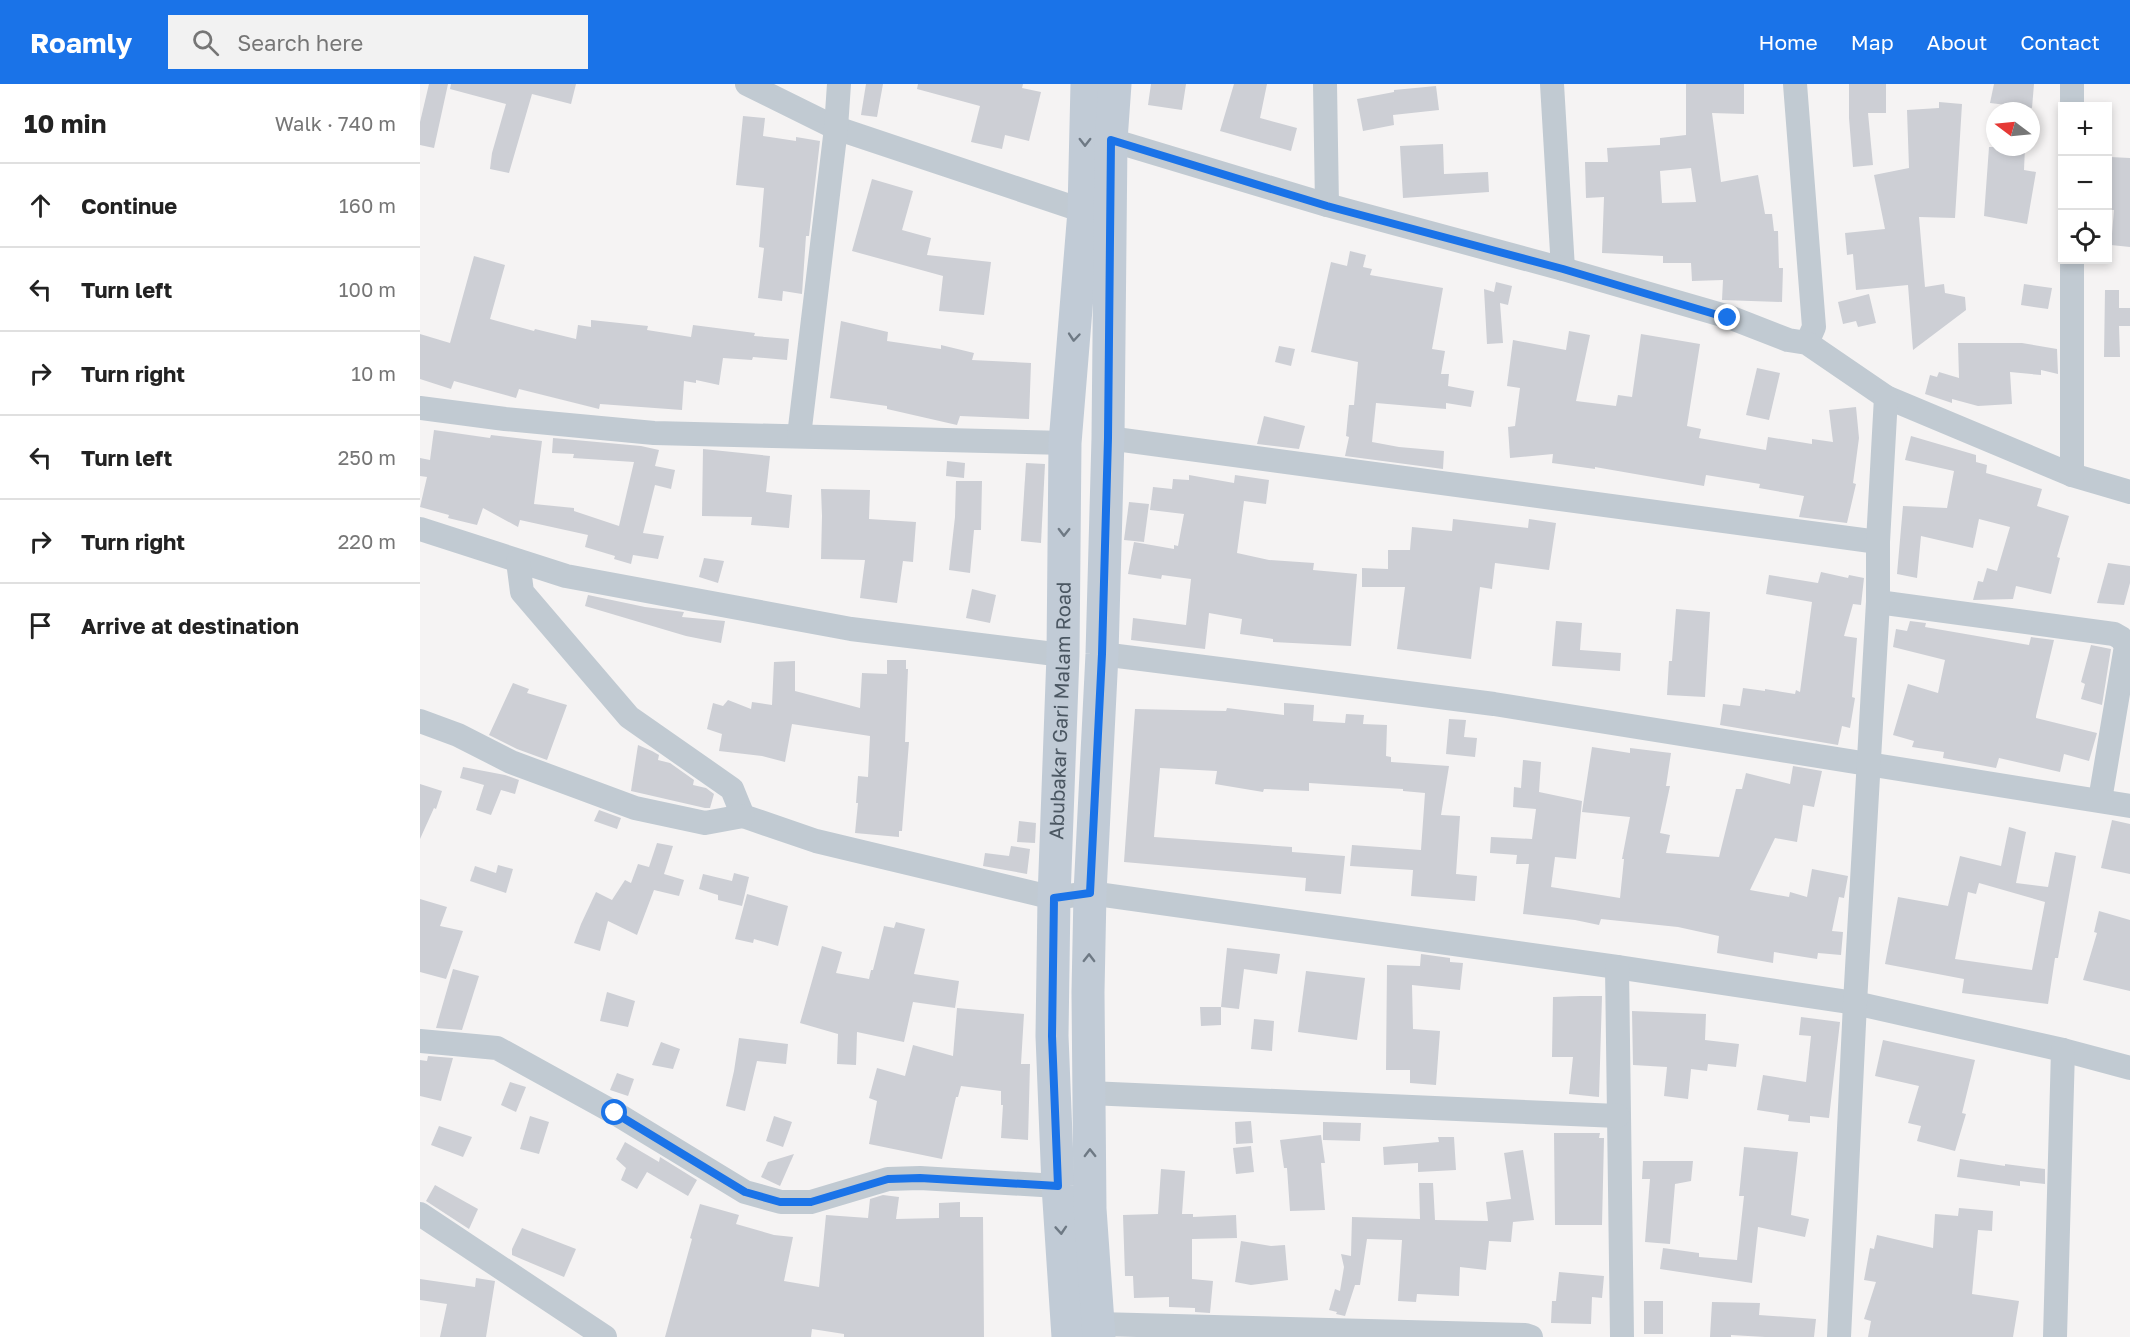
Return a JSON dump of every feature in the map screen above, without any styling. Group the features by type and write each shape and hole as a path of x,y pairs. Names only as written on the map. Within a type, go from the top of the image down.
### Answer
{"street":[{"path":"747,84 836,128 1084,211"},
{"path":"799,436 836,128 839,84"},
{"name":"Abubakar Gari Malam Road","path":"1068,1337 1058,1186 1052,1036 1054,898 1063,655 1065,443 1084,211 1087,84"},
{"path":"1115,84 1111,140 1108,438 1102,654 1090,893 1088,992 1090,1209 1099,1331 1525,1335 1531,1337"},
{"path":"1325,84 1327,206"},
{"path":"1552,84 1563,269"},
{"path":"1795,84 1814,327 1807,343"},
{"path":"2072,84 2072,102"},
{"path":"1111,140 1327,206 1563,269 1728,318 1788,340 1807,343 1886,397 2072,475 2130,492"},
{"path":"2072,264 2072,475"},
{"path":"1839,1337 1854,1003 1878,602 1878,542 1886,397"},
{"path":"420,408 505,419 654,433 1065,443"},
{"path":"1108,438 1878,542"},
{"path":"420,529 566,576 851,629 1063,655"},
{"path":"518,561 522,592 629,717 732,789 743,816"},
{"path":"1878,602 2114,634 2121,638 2127,646 2100,800"},
{"path":"1102,654 1494,704 2130,806"},
{"path":"420,721 458,735 511,762 635,808 705,823 743,816 816,841 1054,898 1090,893 1617,967 1854,1003 2063,1050 2130,1068"},
{"path":"1617,967 1622,1337"},
{"path":"420,1041 497,1048 615,1113 745,1192 780,1202 811,1202 888,1179 920,1178 1058,1186"},
{"path":"2055,1337 2063,1050"},
{"path":"1089,1093 1618,1116"},
{"path":"420,1214 605,1337"}],"building":[{"path":"429,84 448,84 434,148 420,145 420,122"},
{"path":"451,84 576,84 571,104 532,94 509,173 490,169 492,153 506,104 450,89"},
{"path":"866,84 883,84 877,117 861,115"},
{"path":"918,84 1023,84 1022,88 1041,92 1029,141 1005,135 1002,149 971,142 980,106 917,89"},
{"path":"1151,84 1186,84 1182,110 1148,105"},
{"path":"1234,84 1267,84 1260,118 1297,128 1291,151 1220,131"},
{"path":"1686,84 1744,84 1744,114 1712,113 1721,182 1758,175 1765,214 1772,214 1774,231 1778,231 1779,268 1783,268 1782,302 1722,300 1723,280 1692,281 1691,263 1663,263 1663,256 1602,253 1604,197 1586,198 1585,162 1608,162 1607,148 1660,145 1660,138 1686,135","holes":["1691,168 1696,202 1662,203 1660,171"]},
{"path":"1849,84 1886,84 1886,113 1868,113 1873,165 1853,167"},
{"path":"1994,84 2034,84 2032,102 1990,102"},
{"path":"1436,86 1439,110 1393,115 1394,125 1363,131 1357,99 1394,92 1394,90"},
{"path":"1939,102 1962,104 1955,218 1919,217 1925,287 1944,284 1945,293 1965,297 1966,310 1913,350 1908,285 1856,290 1853,254 1847,255 1845,233 1885,229 1874,175 1909,168 1907,110 1939,108"},
{"path":"743,116 765,118 763,136 796,141 796,137 820,141 809,236 806,236 802,294 783,291 782,301 758,298 764,248 759,247 764,188 736,185"},
{"path":"1443,144 1444,174 1488,172 1489,192 1403,198 1400,146"},
{"path":"1988,156 2025,156 2024,170 2036,172 2027,224 1984,216"},
{"path":"2112,157 2130,158 2130,247 2112,245 2114,210 2112,210"},
{"path":"872,179 913,191 902,230 931,238 927,255 991,262 984,315 939,311 943,276 852,251"},
{"path":"1350,251 1366,255 1363,267 1372,269 1370,275 1443,288 1432,349 1445,351 1441,374 1449,374 1448,386 1474,391 1471,407 1446,403 1446,409 1376,403 1372,442 1444,451 1443,469 1345,456 1349,437 1346,436 1349,405 1354,405 1358,362 1311,352 1331,262 1347,266"},
{"path":"474,256 505,265 490,319 576,339 578,325 591,327 591,320 648,326 647,330 691,337 693,325 755,333 754,336 789,339 787,360 753,357 752,360 723,358 719,385 696,380 696,383 684,381 682,410 600,404 599,409 519,389 516,398 454,381 451,389 420,379 420,334 450,343"},
{"path":"1496,282 1512,286 1508,305 1500,303 1503,343 1487,344 1484,289 1494,292"},
{"path":"2024,284 2052,288 2048,309 2021,305"},
{"path":"2105,290 2119,290 2119,308 2130,308 2130,326 2119,326 2120,357 2104,357"},
{"path":"1869,294 1876,323 1858,327 1856,321 1843,324 1838,302"},
{"path":"841,321 888,332 887,341 941,349 941,345 974,353 972,360 1031,363 1029,419 960,416 957,425 887,409 887,406 830,398"},
{"path":"1569,331 1590,335 1576,401 1616,406 1618,395 1632,397 1641,334 1700,344 1687,426 1701,429 1699,438 1766,450 1768,437 1812,444 1812,439 1833,442 1829,410 1856,407 1859,438 1853,483 1856,484 1847,523 1799,517 1804,496 1759,488 1760,484 1706,475 1704,486 1595,467 1595,469 1552,463 1553,454 1510,458 1508,427 1515,426 1520,388 1507,386 1513,340 1566,350"},
{"path":"1958,343 2022,343 2057,349 2058,374 2041,370 2041,375 2010,372 2012,404 1978,406 1952,399 1952,403 1925,394 1930,375 1937,377 1939,372 1959,378"},
{"path":"1279,346 1295,349 1291,366 1275,362"},
{"path":"1757,368 1780,373 1769,420 1746,415"},
{"path":"1264,416 1305,426 1299,449 1257,444"},
{"path":"434,430 490,438 491,435 542,441 534,504 574,508 574,511 619,526 634,462 573,458 574,454 552,453 553,438 641,446 659,450 655,466 675,470 671,489 655,485 643,533 664,536 658,559 633,555 631,564 614,559 615,556 585,547 588,535 520,520 518,527 483,508 477,525 448,518 449,515 420,507 427,477 420,476 420,458 430,460"},
{"path":"1911,436 1976,455 1976,462 1987,465 1986,473 2042,489 2037,506 2069,516 2057,557 2060,558 2051,594 2016,586 2013,599 1973,600 1978,581 1983,582 1987,568 1997,571 2010,527 1979,519 1973,548 1921,536 1917,578 1897,574 1903,506 1947,508 1954,471 1905,460"},
{"path":"703,449 770,456 766,492 792,495 789,528 751,525 752,517 702,516"},
{"path":"947,461 965,463 964,478 946,476"},
{"path":"1026,463 1045,464 1041,543 1021,541"},
{"path":"1189,475 1234,483 1235,475 1269,480 1266,504 1244,501 1237,553 1269,560 1314,563 1313,570 1357,574 1351,646 1273,642 1273,639 1240,634 1242,619 1209,613 1205,649 1131,640 1133,618 1186,625 1191,579 1162,575 1161,579 1128,574 1134,542 1174,549 1174,545 1178,546 1184,514 1150,510 1153,487 1172,489 1173,479 1189,480"},
{"path":"956,481 982,481 981,530 974,530 970,573 949,570 955,517"},
{"path":"821,489 870,490 869,519 916,522 913,562 903,561 897,603 860,598 865,560 821,559"},
{"path":"1129,502 1149,504 1144,542 1124,540"},
{"path":"1453,519 1528,528 1529,519 1556,523 1549,570 1495,563 1492,589 1480,587 1471,659 1397,649 1405,587 1362,587 1362,568 1388,569 1388,550 1410,550 1412,527 1452,531"},
{"path":"704,558 724,561 718,583 699,577"},
{"path":"2108,563 2130,566 2130,583 2124,605 2097,603"},
{"path":"1821,572 1848,578 1849,575 1864,578 1861,605 1853,604 1844,636 1857,638 1852,697 1855,698 1850,728 1842,726 1838,745 1720,725 1723,704 1740,706 1743,688 1795,694 1796,690 1800,692 1812,602 1766,594 1769,575 1818,583"},
{"path":"972,589 996,595 990,623 966,618"},
{"path":"588,595 645,607 684,612 682,617 725,621 721,643 686,636 585,606"},
{"path":"1676,609 1710,612 1705,697 1667,695"},
{"path":"1556,621 1582,623 1580,650 1621,653 1620,671 1552,666"},
{"path":"1910,621 1926,623 1925,627 2029,645 2031,637 2054,640 2036,718 2097,733 2089,761 2064,754 2060,772 1999,758 1996,768 1943,758 1944,752 1912,747 1914,741 1893,735 1908,684 1938,693 1945,660 1893,647 1896,629 1907,631"},
{"path":"2091,645 2111,649 2102,705 2081,699 2085,684 2081,682"},
{"path":"887,660 906,660 906,669 908,669 905,742 909,742 902,831 899,831 899,837 855,833 858,776 868,777 870,736 792,724 785,762 762,756 719,751 722,734 707,729 713,703 723,706 728,700 751,709 752,702 772,705 774,662 795,661 795,691 860,708 862,673 887,674"},
{"path":"513,683 529,689 527,693 567,705 547,760 489,735"},
{"path":"1284,703 1314,705 1313,721 1345,723 1346,714 1364,715 1363,724 1387,725 1386,756 1391,757 1391,762 1449,766 1441,815 1460,816 1456,874 1477,876 1475,901 1411,896 1413,870 1350,866 1352,845 1421,850 1425,793 1403,791 1403,789 1309,783 1309,791 1264,789 1263,792 1215,784 1217,771 1160,768 1154,837 1292,847 1292,852 1345,856 1341,894 1305,891 1306,878 1124,862 1135,709 1226,711 1227,708 1284,715"},
{"path":"1449,719 1466,720 1464,737 1477,738 1475,757 1446,754"},
{"path":"638,745 659,755 658,760 670,763 694,780 693,785 706,788 714,794 710,808 631,791"},
{"path":"1592,747 1630,753 1630,748 1671,753 1666,786 1670,786 1660,833 1670,835 1666,853 1719,857 1736,789 1742,789 1746,773 1790,784 1793,766 1822,771 1814,807 1803,805 1797,842 1775,838 1750,890 1789,897 1790,892 1807,897 1812,869 1848,876 1844,898 1839,897 1832,931 1843,932 1841,955 1818,953 1817,959 1774,952 1773,963 1717,953 1719,936 1678,927 1601,919 1599,925 1523,914 1529,864 1516,864 1517,855 1490,853 1491,837 1532,839 1536,809 1513,807 1514,787 1521,788 1523,760 1541,762 1539,792 1582,801 1576,859 1555,857 1551,887 1620,898 1624,859 1622,859 1630,817 1582,812"},
{"path":"463,767 519,780 515,794 501,790 491,815 476,810 484,785 460,778"},
{"path":"420,784 442,791 436,809 434,808 420,839"},
{"path":"599,810 621,818 617,829 594,821"},
{"path":"2112,820 2130,824 2130,874 2101,868"},
{"path":"1019,821 1036,823 1035,843 1017,842"},
{"path":"2009,827 2026,832 2016,883 2048,887 2055,852 2076,856 2048,1004 1962,993 1964,979 1885,964 1898,897 1948,906 1960,856 2001,866","holes":["1979,883 2045,902 2032,970 1955,959 1968,892 1976,894"]},
{"path":"657,843 673,846 664,874 684,880 679,896 654,890 637,935 608,921 600,951 574,943 596,892 612,900 625,880 631,883 638,864 649,867"},
{"path":"1011,846 1030,849 1027,874 983,866 985,853 1009,856"},
{"path":"498,865 513,869 506,893 470,881 475,866 496,873"},
{"path":"734,873 749,877 742,906 718,900 718,895 699,889 703,874 732,881"},
{"path":"747,894 788,906 778,946 754,939 753,943 735,939"},
{"path":"420,899 447,907 440,926 463,931 446,979 420,972"},
{"path":"2099,911 2130,920 2130,991 2083,980 2097,933 2094,932"},
{"path":"896,922 925,929 914,974 959,981 955,1008 913,1002 904,1042 857,1032 856,1065 837,1064 838,1034 800,1023 822,946 842,952 836,973 869,979 884,926 894,928"},
{"path":"1227,948 1280,954 1277,974 1244,969 1239,1009 1221,1007"},
{"path":"1421,954 1450,958 1450,962 1463,963 1460,990 1412,985 1413,1029 1440,1031 1436,1085 1410,1083 1410,1070 1386,1070 1387,965 1420,966"},
{"path":"453,969 479,976 462,1030 436,1028"},
{"path":"1306,971 1365,978 1357,1040 1298,1032"},
{"path":"607,992 635,1001 628,1027 600,1021"},
{"path":"1602,996 1599,1097 1569,1094 1573,1057 1552,1057 1553,997"},
{"path":"1200,1007 1221,1007 1221,1025 1201,1026"},
{"path":"957,1008 1024,1014 1021,1064 1030,1064 1028,1140 1001,1138 1003,1105 1001,1105 1001,1091 961,1086 958,1097 956,1097 942,1159 869,1144 877,1101 869,1098 877,1068 905,1076 913,1045 953,1056"},
{"path":"1632,1011 1706,1014 1705,1040 1739,1044 1736,1067 1708,1064 1707,1071 1691,1069 1688,1099 1664,1096 1667,1067 1633,1065"},
{"path":"1801,1017 1840,1022 1829,1118 1810,1116 1810,1123 1788,1121 1789,1115 1757,1110 1763,1075 1806,1082 1811,1036 1799,1035"},
{"path":"1254,1019 1274,1021 1272,1051 1251,1049"},
{"path":"739,1038 788,1044 786,1064 757,1061 745,1111 726,1106"},
{"path":"1883,1040 1975,1060 1962,1113 1966,1114 1955,1151 1917,1141 1921,1126 1908,1123 1919,1086 1875,1076"},
{"path":"661,1042 680,1049 673,1069 652,1065"},
{"path":"428,1056 453,1058 441,1101 420,1096 420,1060 427,1061"},
{"path":"617,1073 634,1079 628,1096 610,1090"},
{"path":"510,1082 526,1087 516,1112 501,1105"},
{"path":"530,1116 549,1122 539,1154 520,1149"},
{"path":"774,1116 792,1122 783,1147 766,1141"},
{"path":"1251,1121 1253,1143 1236,1144 1235,1122"},
{"path":"1323,1122 1361,1123 1360,1141 1323,1140"},
{"path":"439,1126 472,1137 463,1157 431,1145"},
{"path":"1554,1133 1600,1133 1599,1138 1604,1138 1602,1225 1555,1225"},
{"path":"1321,1135 1325,1163 1321,1163 1325,1210 1290,1211 1287,1168 1284,1168 1280,1140"},
{"path":"1438,1137 1454,1137 1456,1170 1418,1172 1418,1163 1384,1165 1383,1147 1439,1142"},
{"path":"625,1142 659,1162 660,1157 697,1180 688,1196 647,1172 637,1189 621,1180 626,1168 616,1159"},
{"path":"1251,1146 1254,1172 1236,1174 1233,1148"},
{"path":"1744,1147 1798,1152 1791,1215 1809,1219 1805,1237 1758,1227 1752,1283 1660,1269 1663,1248 1699,1253 1699,1257 1737,1260 1744,1196 1739,1196"},
{"path":"1523,1150 1534,1220 1513,1222 1511,1242 1489,1241 1486,1270 1460,1267 1459,1296 1417,1294 1416,1302 1398,1301 1402,1240 1367,1239 1360,1285 1355,1285 1345,1316 1329,1310 1335,1289 1340,1291 1344,1267 1341,1254 1351,1256 1352,1217 1420,1219 1419,1183 1433,1183 1435,1220 1488,1221 1486,1202 1511,1199 1504,1153"},
{"path":"794,1154 780,1186 761,1177 768,1162"},
{"path":"1960,1159 2045,1169 2045,1184 2020,1181 2020,1186 1957,1177"},
{"path":"1643,1161 1693,1161 1691,1181 1675,1184 1670,1244 1645,1242 1650,1179 1642,1179"},
{"path":"1161,1169 1185,1171 1182,1214 1193,1214 1193,1217 1236,1215 1237,1238 1192,1239 1192,1279 1213,1281 1210,1313 1195,1312 1195,1308 1169,1307 1169,1297 1134,1298 1133,1276 1125,1276 1123,1215 1158,1214"},
{"path":"435,1185 478,1209 469,1229 426,1201"},
{"path":"883,1195 899,1197 896,1219 939,1218 939,1203 960,1202 960,1217 983,1217 984,1337 844,1337 844,1334 812,1329 811,1337 665,1337 700,1204 739,1215 736,1224 774,1235 793,1237 784,1281 819,1287 826,1215 868,1218 870,1199"},
{"path":"1959,1208 1993,1211 1992,1231 1978,1230 1972,1294 2019,1301 2013,1337 1868,1337 1871,1321 1864,1319 1876,1282 1864,1280 1870,1248 1874,1249 1877,1235 1933,1248 1935,1214 1958,1216"},
{"path":"522,1228 576,1249 564,1277 512,1255 512,1249"},
{"path":"1241,1241 1271,1246 1285,1245 1288,1280 1251,1285 1235,1282"},
{"path":"1559,1272 1604,1276 1602,1298 1592,1297 1591,1324 1551,1323 1552,1301 1556,1301"},
{"path":"476,1278 495,1281 486,1337 440,1337 447,1304 420,1300 420,1279 475,1287"},
{"path":"1644,1301 1663,1301 1663,1334 1644,1334"},
{"path":"1712,1302 1760,1303 1759,1315 1816,1319 1814,1337 1731,1335 1731,1337 1710,1337"}],"route":[{"path":"615,1113 745,1192 780,1202 811,1202 888,1179 920,1178 1058,1186 1052,1036 1054,898 1090,893 1102,654 1108,438 1111,140 1327,206 1563,269 1728,318"}]}
